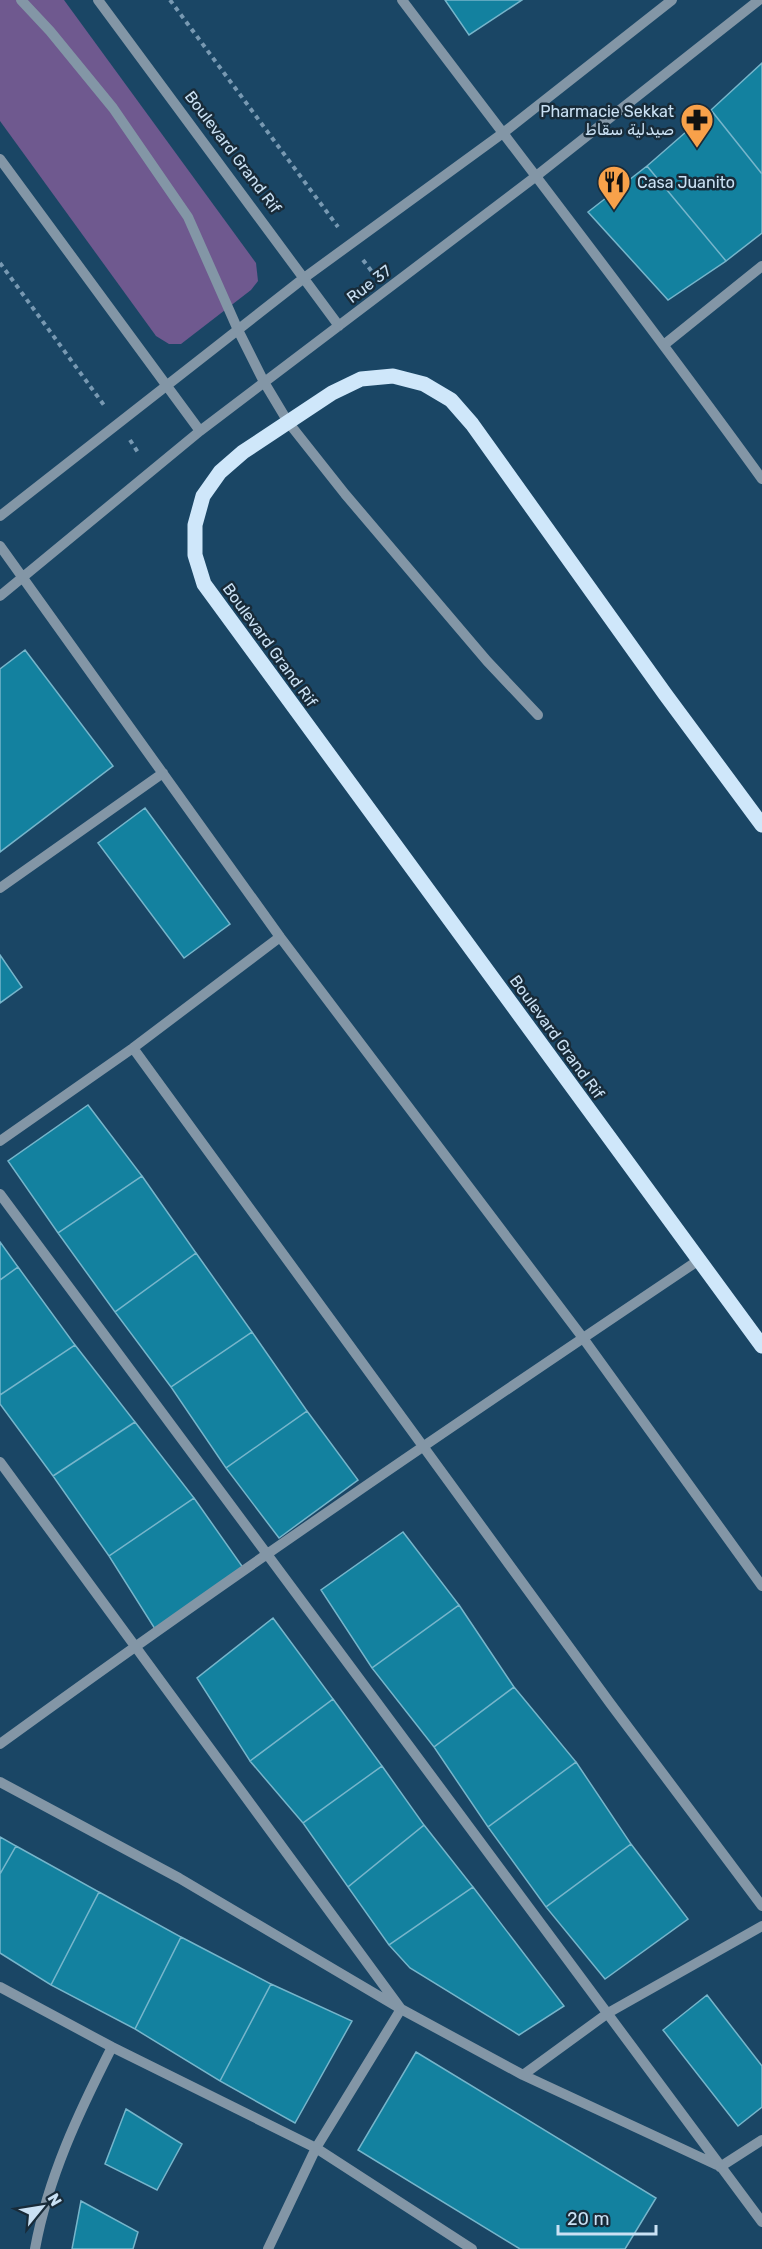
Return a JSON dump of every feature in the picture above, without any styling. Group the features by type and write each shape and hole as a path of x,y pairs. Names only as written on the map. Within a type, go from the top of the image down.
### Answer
{"main road":[{"name":"Boulevard Grand Rif","path":"762,825 664,694 472,424 451,400 424,384 393,376 361,379 332,393 243,452 220,472 203,496 195,525 195,555 204,584 762,1346"}],"street":[{"path":"21,0 50,31 113,108 188,217 238,330 264,382 288,422 352,503 487,661 538,716"},
{"name":"Boulevard Grand Rif","path":"98,0 339,326"},
{"path":"402,0 535,177 665,344 762,479"},
{"path":"0,516 304,278 503,133 672,0"},
{"name":"Rue 37","path":"0,597 200,431 535,177 759,0"},
{"path":"0,159 200,431"},
{"path":"665,344 762,266"},
{"path":"0,546 280,937 582,1338 762,1586"},
{"path":"0,888 163,773"},
{"path":"0,1141 133,1048 280,937"},
{"path":"133,1048 610,1703 762,1906"},
{"path":"0,1194 762,2222"},
{"path":"0,1744 135,1646 424,1445 699,1260"},
{"path":"0,1462 401,2009"},
{"path":"0,1782 178,1878 401,2009 523,2075 720,2167"},
{"path":"523,2075 608,2013 762,1926"},
{"path":"0,1987 112,2047 316,2148 472,2249"},
{"path":"268,2249 316,2148 401,2009"},
{"path":"34,2249 55,2171 75,2121 112,2047"},
{"path":"720,2167 762,2140"}],"path":[{"path":"170,0 386,290"},
{"path":"0,263 152,471"}],"shaded area":[{"path":"0,0 64,0 256,263 258,281 251,290 181,344 169,344 156,336 0,121"}],"building":[{"path":"445,0 522,0 469,35"},
{"path":"762,63 762,174 711,110"},
{"path":"711,110 762,174 762,233 726,261 647,166"},
{"path":"647,166 726,261 668,300 588,212"},
{"path":"25,650 113,766 0,852 0,669"},
{"path":"145,808 230,924 184,958 98,843"},
{"path":"0,955 22,987 0,1003"},
{"path":"88,1105 142,1176 58,1233 8,1161"},
{"path":"142,1176 196,1253 115,1312 58,1233"},
{"path":"0,1242 18,1267 0,1280"},
{"path":"196,1253 252,1332 171,1387 115,1312"},
{"path":"18,1267 75,1345 0,1395 0,1280"},
{"path":"252,1332 307,1411 226,1468 171,1387"},
{"path":"75,1345 135,1422 53,1476 0,1404 0,1395"},
{"path":"307,1411 358,1480 279,1538 226,1468"},
{"path":"135,1422 194,1498 109,1556 53,1476"},
{"path":"194,1498 244,1569 155,1629 109,1556"},
{"path":"403,1532 459,1605 372,1668 321,1590"},
{"path":"459,1605 514,1687 434,1747 372,1668"},
{"path":"273,1618 333,1699 250,1761 197,1678"},
{"path":"514,1687 576,1762 488,1827 434,1747"},
{"path":"333,1699 382,1766 303,1823 250,1761"},
{"path":"576,1762 631,1844 546,1907 488,1827"},
{"path":"382,1766 424,1825 348,1887 303,1823"},
{"path":"424,1825 473,1887 389,1945 348,1887"},
{"path":"0,1837 16,1846 0,1874"},
{"path":"631,1844 688,1919 605,1979 546,1907"},
{"path":"16,1846 99,1892 51,1985 0,1953 0,1874"},
{"path":"473,1887 564,2006 519,2035 410,1968 389,1945"},
{"path":"99,1892 181,1937 135,2029 51,1985"},
{"path":"181,1937 271,1984 220,2081 135,2029"},
{"path":"271,1984 352,2021 295,2123 220,2081"},
{"path":"707,1995 762,2066 762,2107 738,2126 663,2030"},
{"path":"416,2052 656,2198 625,2249 520,2249 358,2150"},
{"path":"126,2109 182,2144 157,2190 105,2164"},
{"path":"81,2201 138,2232 133,2249 72,2249"}],"place":[{"name":"Pharmacie Sekkat صيدلية سقاط","path":"697,149"},
{"name":"Casa Juanito","path":"614,211"}]}
